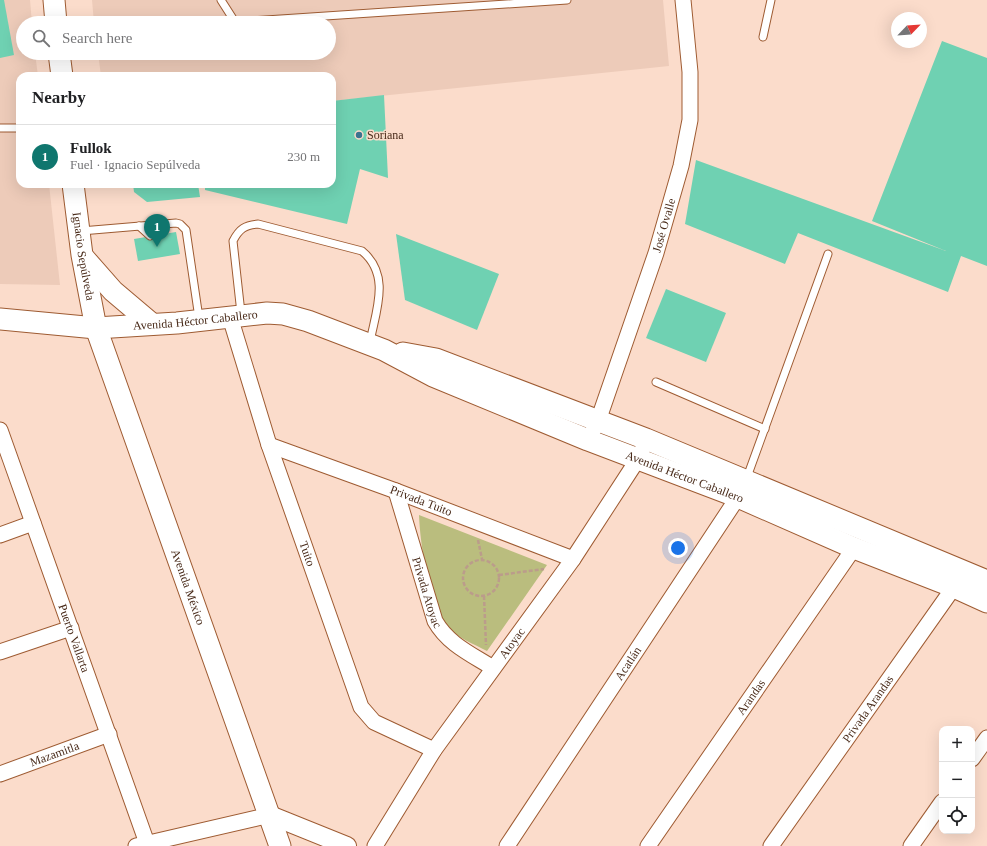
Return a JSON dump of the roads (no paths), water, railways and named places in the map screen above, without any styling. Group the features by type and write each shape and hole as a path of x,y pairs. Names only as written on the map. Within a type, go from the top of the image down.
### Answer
{"main road":[{"path":"54,0 55,16"},
{"path":"60,60 61,72"},
{"name":"Ignacio Sepúlveda","path":"73,188 78,231 96,328"},
{"path":"82,255 112,291 152,324"},
{"name":"Avenida Héctor Caballero","path":"0,319 96,328 267,313 283,314 308,321 377,347 433,376 588,440 638,459 742,489 956,578 987,602"},
{"name":"Avenida México","path":"96,328 270,814 280,846"},
{"name":"Avenida Héctor Caballero","path":"377,347 436,359 646,439 854,548 956,578 987,581"}],"street":[{"name":"José Ovalle","path":"588,440 598,421 656,253 681,166 690,120 690,72 683,0"},
{"name":"Tuito","path":"235,316 269,445 361,707 374,722 434,750"},
{"name":"Puerto Vallarta","path":"0,430 109,734 143,845"},
{"name":"Atoyac","path":"375,846 434,750 573,559 638,459 646,439"},
{"name":"Privada Tuito","path":"269,445 396,491 573,559"},
{"name":"Acatlán","path":"507,846 742,489"},
{"name":"Privada Atoyac","path":"396,491 435,621 439,629 447,639 493,668"},
{"path":"0,535 33,523"},
{"name":"Arandas","path":"653,844 854,548"},
{"name":"Privada Arandas","path":"771,846 956,578"},
{"path":"0,652 71,628"},
{"name":"Mazamitla","path":"0,774 109,734"},
{"path":"975,755 987,738"},
{"path":"911,846 939,806"},
{"path":"143,845 270,814 347,846"}],"lane":[{"path":"221,0 231,16"},
{"path":"326,16 567,0"},
{"path":"763,37 771,0"},
{"path":"0,128 16,128"},
{"path":"78,231 176,223 180,224 186,230 200,320"},
{"path":"235,316 233,241 237,231 247,225 258,224 362,251 371,258 377,272 380,286 377,347"},
{"path":"139,226 150,236"},
{"path":"742,489 828,254"},
{"path":"656,382 765,429"}],"place":[{"name":"Soriana","path":"359,135"},
{"name":"Fullok","path":"157,247"}]}
